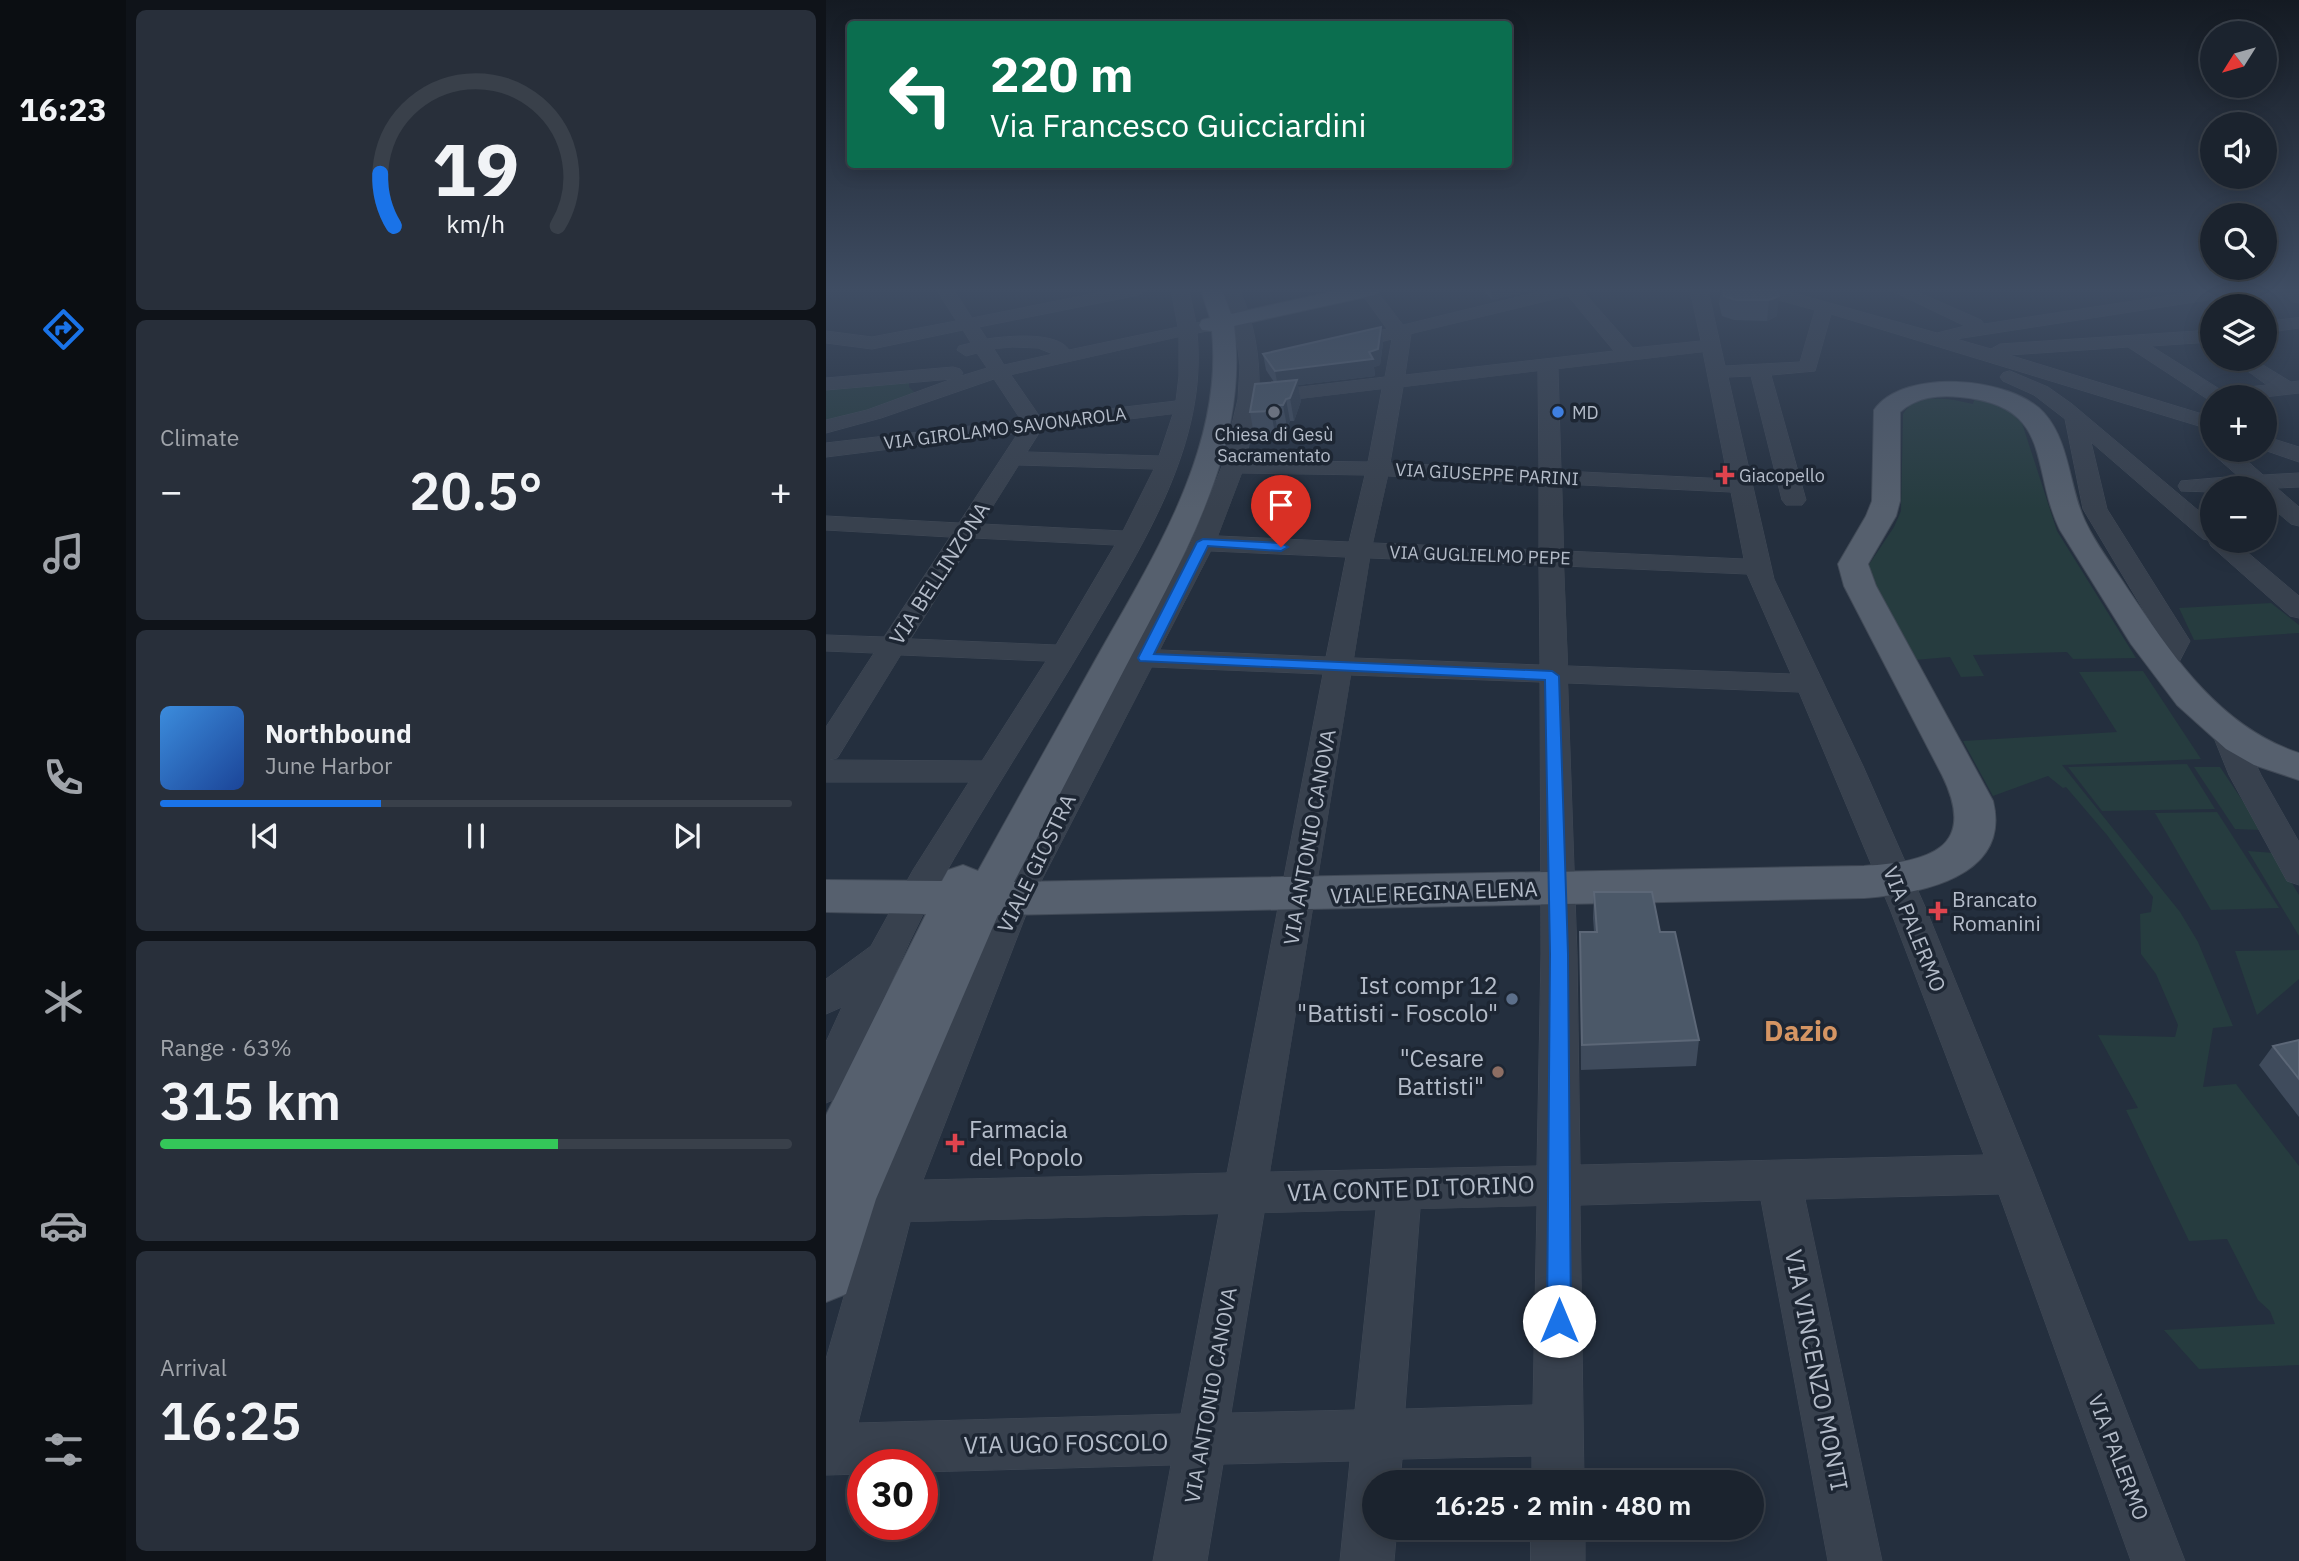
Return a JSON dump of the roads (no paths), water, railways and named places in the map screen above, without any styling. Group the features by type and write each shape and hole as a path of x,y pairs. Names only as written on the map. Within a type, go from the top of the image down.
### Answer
{"main road":[{"name":"VIALE GIOSTRA","path":"826,1170 966,899 1168,521 1200,446 1210,411 1214,363"},
{"name":"VIALE GIOSTRA","path":"826,1274 853,1189 966,899 1180,530 1213,445 1223,410 1246,365"},
{"name":"VIALE REGINA ELENA","path":"826,896 966,899 1298,895 1896,880 1923,875 1959,854 1971,840 1976,817 1960,775 1853,569 1856,557 1877,523 1886,501 1885,416 1896,400 1921,391 1965,390 2010,402 2035,417 2043,432 2070,522 2142,636 2165,664"},
{"path":"2165,664 2198,706 2237,739 2271,758 2299,766"}],"street":[{"path":"838,378 853,363"},
{"path":"929,384 936,366 940,363"},
{"path":"995,363 998,368 1029,388 1034,424"},
{"path":"826,427 874,414 929,384 1022,363"},
{"path":"838,378 929,384 955,395 983,396 1029,388 1061,371 1066,363"},
{"name":"VIALE GIOSTRA","path":"826,1449 894,1202 966,899 992,772 1066,654 1131,539 1166,463 1185,406 1189,363"},
{"name":"VIA ANTONIO CANOVA","path":"1180,1561 1359,551 1378,469 1397,363"},
{"path":"1248,399 1558,363"},
{"name":"VIA PALERMO","path":"1716,363 1757,568 1896,880 2013,1174 2158,1561"},
{"path":"1718,372 1760,371 1808,366 1808,363"},
{"path":"1974,363 2042,391 2200,524"},
{"path":"2015,363 2200,422"},
{"path":"2038,363 2200,413"},
{"path":"2164,363 2200,387"},
{"path":"1548,364 1548,477 1558,888 1558,1470"},
{"name":"VIALE GIOSTRA","path":"966,899 1145,658 1203,542 1233,466 1248,399 1246,365"},
{"path":"1760,371 1794,500"},
{"path":"2262,371 2293,388"},
{"path":"2166,402 2200,399"},
{"name":"VIA GIROLAMO SAVONAROLA","path":"826,450 1185,406"},
{"path":"2075,416 2095,509 2105,530 2175,641 2165,664"},
{"name":"VIA BELLINZONA","path":"826,751 1034,424"},
{"path":"2277,439 2299,447"},
{"path":"2277,448 2299,456"},
{"path":"1013,458 1166,463"},
{"path":"2235,462 2251,476"},
{"name":"VIA GIUSEPPE PARINI","path":"1233,466 1378,469 1741,486"},
{"path":"2277,484 2299,480"},
{"path":"2189,486 2200,486"},
{"path":"2277,499 2299,519"},
{"path":"826,523 1131,539"},
{"name":"VIA GUGLIELMO PEPE","path":"1203,542 1757,568"},
{"path":"2234,553 2295,604"},
{"path":"826,643 1066,654"},
{"path":"1145,658 1809,684"},
{"path":"2299,754 2237,739 2245,775 2299,872"},
{"path":"826,771 992,772"},
{"path":"826,998 851,983 888,952 966,899"},
{"path":"826,1085 888,952"},
{"name":"VIA CONTE DI TORINO","path":"894,1202 2013,1174"},
{"name":"VIA VINCENZO MONTI","path":"1779,1179 1855,1561"},
{"path":"1367,1561 1400,1188"},
{"name":"VIA UGO FOSCOLO","path":"826,1449 1202,1439 1375,1468 1559,1430"},
{"path":"1558,1540 1558,1561"}],"place":[{"name":"Chiesa di Gesù Sacramentato","path":"1274,412"},
{"name":"MD","path":"1558,412"},
{"name":"Giacopello","path":"1725,475"},
{"name":"Brancato Romanini","path":"1938,911"},
{"name":"Ist compr 12 \"Battisti - Foscolo\"","path":"1512,999"},
{"name":"\"Cesare Battisti\"","path":"1498,1072"},
{"name":"Farmacia del Popolo","path":"955,1143"}],"district":[{"name":"Dazio","path":"1801,1030"}]}
